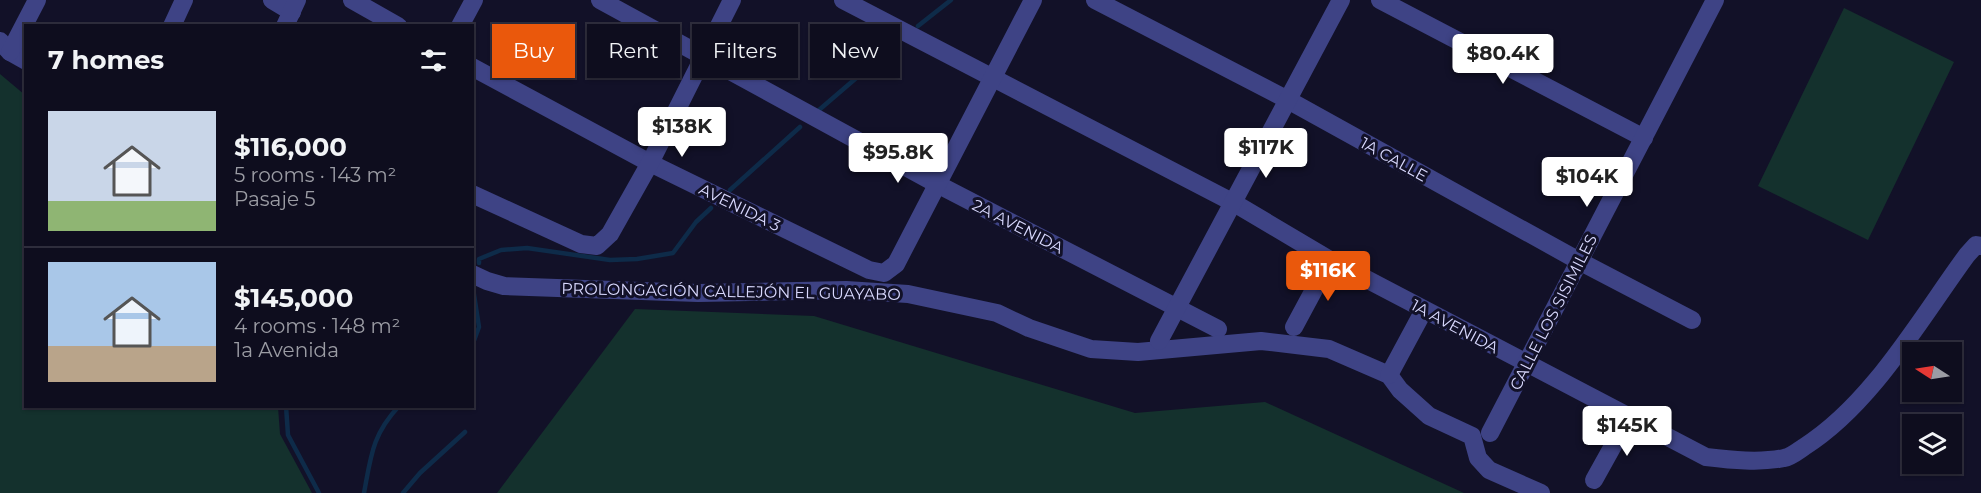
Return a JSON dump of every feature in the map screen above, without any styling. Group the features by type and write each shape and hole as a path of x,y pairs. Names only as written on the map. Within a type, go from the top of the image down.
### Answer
{"street":[{"path":"25,24 37,0"},
{"path":"272,0 292,12"},
{"path":"352,0 394,24"},
{"path":"461,24 474,0"},
{"name":"2A AVENIDA","path":"600,0 692,50"},
{"path":"720,24 732,0"},
{"name":"1A AVENIDA","path":"843,0 1234,203 1330,260 1706,457 1730,460 1786,458 1814,441 1854,405 1888,364 1967,255 1977,246 1981,246"},
{"path":"937,184 1033,0"},
{"name":"1A CALLE","path":"1095,0 1287,100 1579,261 1692,320"},
{"path":"1159,341 1341,0"},
{"path":"1380,0 1644,138"},
{"name":"CALLE LOS SISIMILES","path":"1490,433 1715,0"},
{"path":"12,51 24,27"},
{"name":"AVENIDA 3","path":"474,68 650,163 869,270 884,273 896,264 937,184"},
{"path":"474,195 581,244 597,246 610,234 650,163 693,78"},
{"name":"2A AVENIDA","path":"744,78 937,184 1218,328"},
{"path":"1294,327 1330,260"},
{"name":"PROLONGACIÓN CALLEJÓN EL GUAYABO","path":"474,275 504,286 606,291 698,293 846,290 909,294 997,313 1029,328 1091,349 1138,352 1261,341 1329,349 1389,375 1400,390 1429,416 1472,436 1478,458 1489,470 1540,493"},
{"path":"1389,375 1424,310"},
{"path":"1594,480 1629,417"}],"green space":[{"path":"1844,8 1954,62 1868,240 1758,186"},
{"path":"0,74 24,94 24,408 278,408 280,434 312,493 0,493"},
{"path":"635,309 814,316 1135,413 1265,402 1464,493 497,493"}],"waterway":[{"path":"918,26 951,0"},
{"path":"819,110 856,78"},
{"path":"730,190 800,127"},
{"path":"479,263 479,259 501,250 527,248 610,260 637,259 673,253 696,222 711,208"},
{"path":"474,294 479,327 474,341"},
{"path":"286,408 288,435 319,493"},
{"path":"364,493 374,446 383,427 397,408"},
{"path":"403,493 420,473 465,432"}]}
